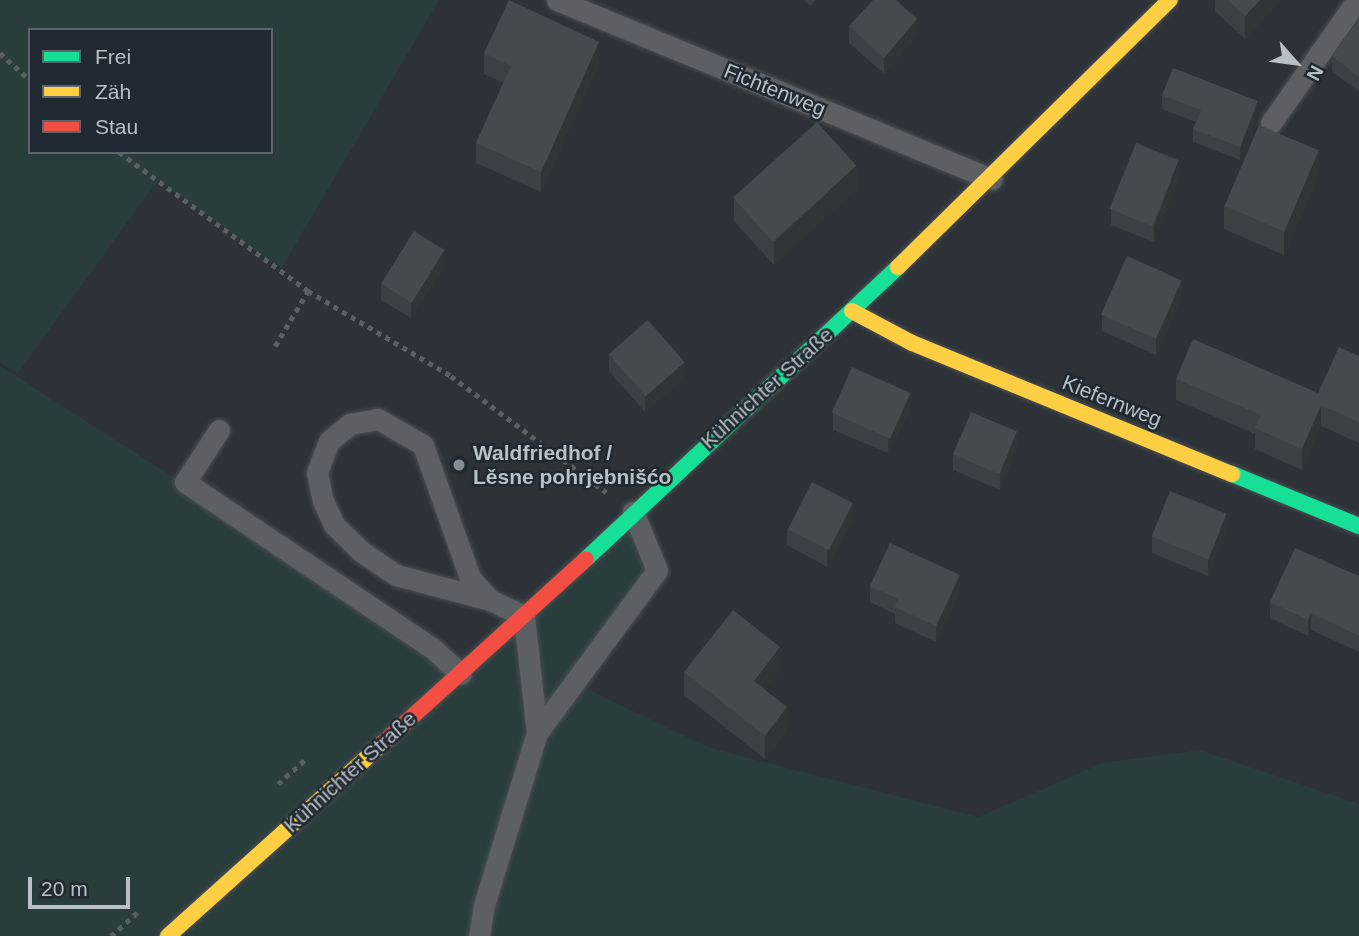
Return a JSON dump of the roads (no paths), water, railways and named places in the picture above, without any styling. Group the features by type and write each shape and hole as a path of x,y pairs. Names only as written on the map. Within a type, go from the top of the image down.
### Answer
{"street":[{"name":"Kühnichter Straße","path":"168,936 461,674 852,311 992,179 1170,0"},
{"name":"Kiefernweg","path":"852,311 912,343 1359,526"}],"lane":[{"name":"Fichtenweg","path":"557,0 992,179"},
{"path":"1271,123 1357,0"},
{"path":"491,600 470,578 423,445 378,419 350,424 329,441 317,472 334,526 362,552 396,575 491,600 524,616 537,733"},
{"path":"219,430 185,482 431,647 461,674"},
{"path":"479,936 484,905 537,733 657,570 633,512"}],"place":[{"name":"Waldfriedhof / Lěsne pohrjebnišćo","path":"459,465"}]}
